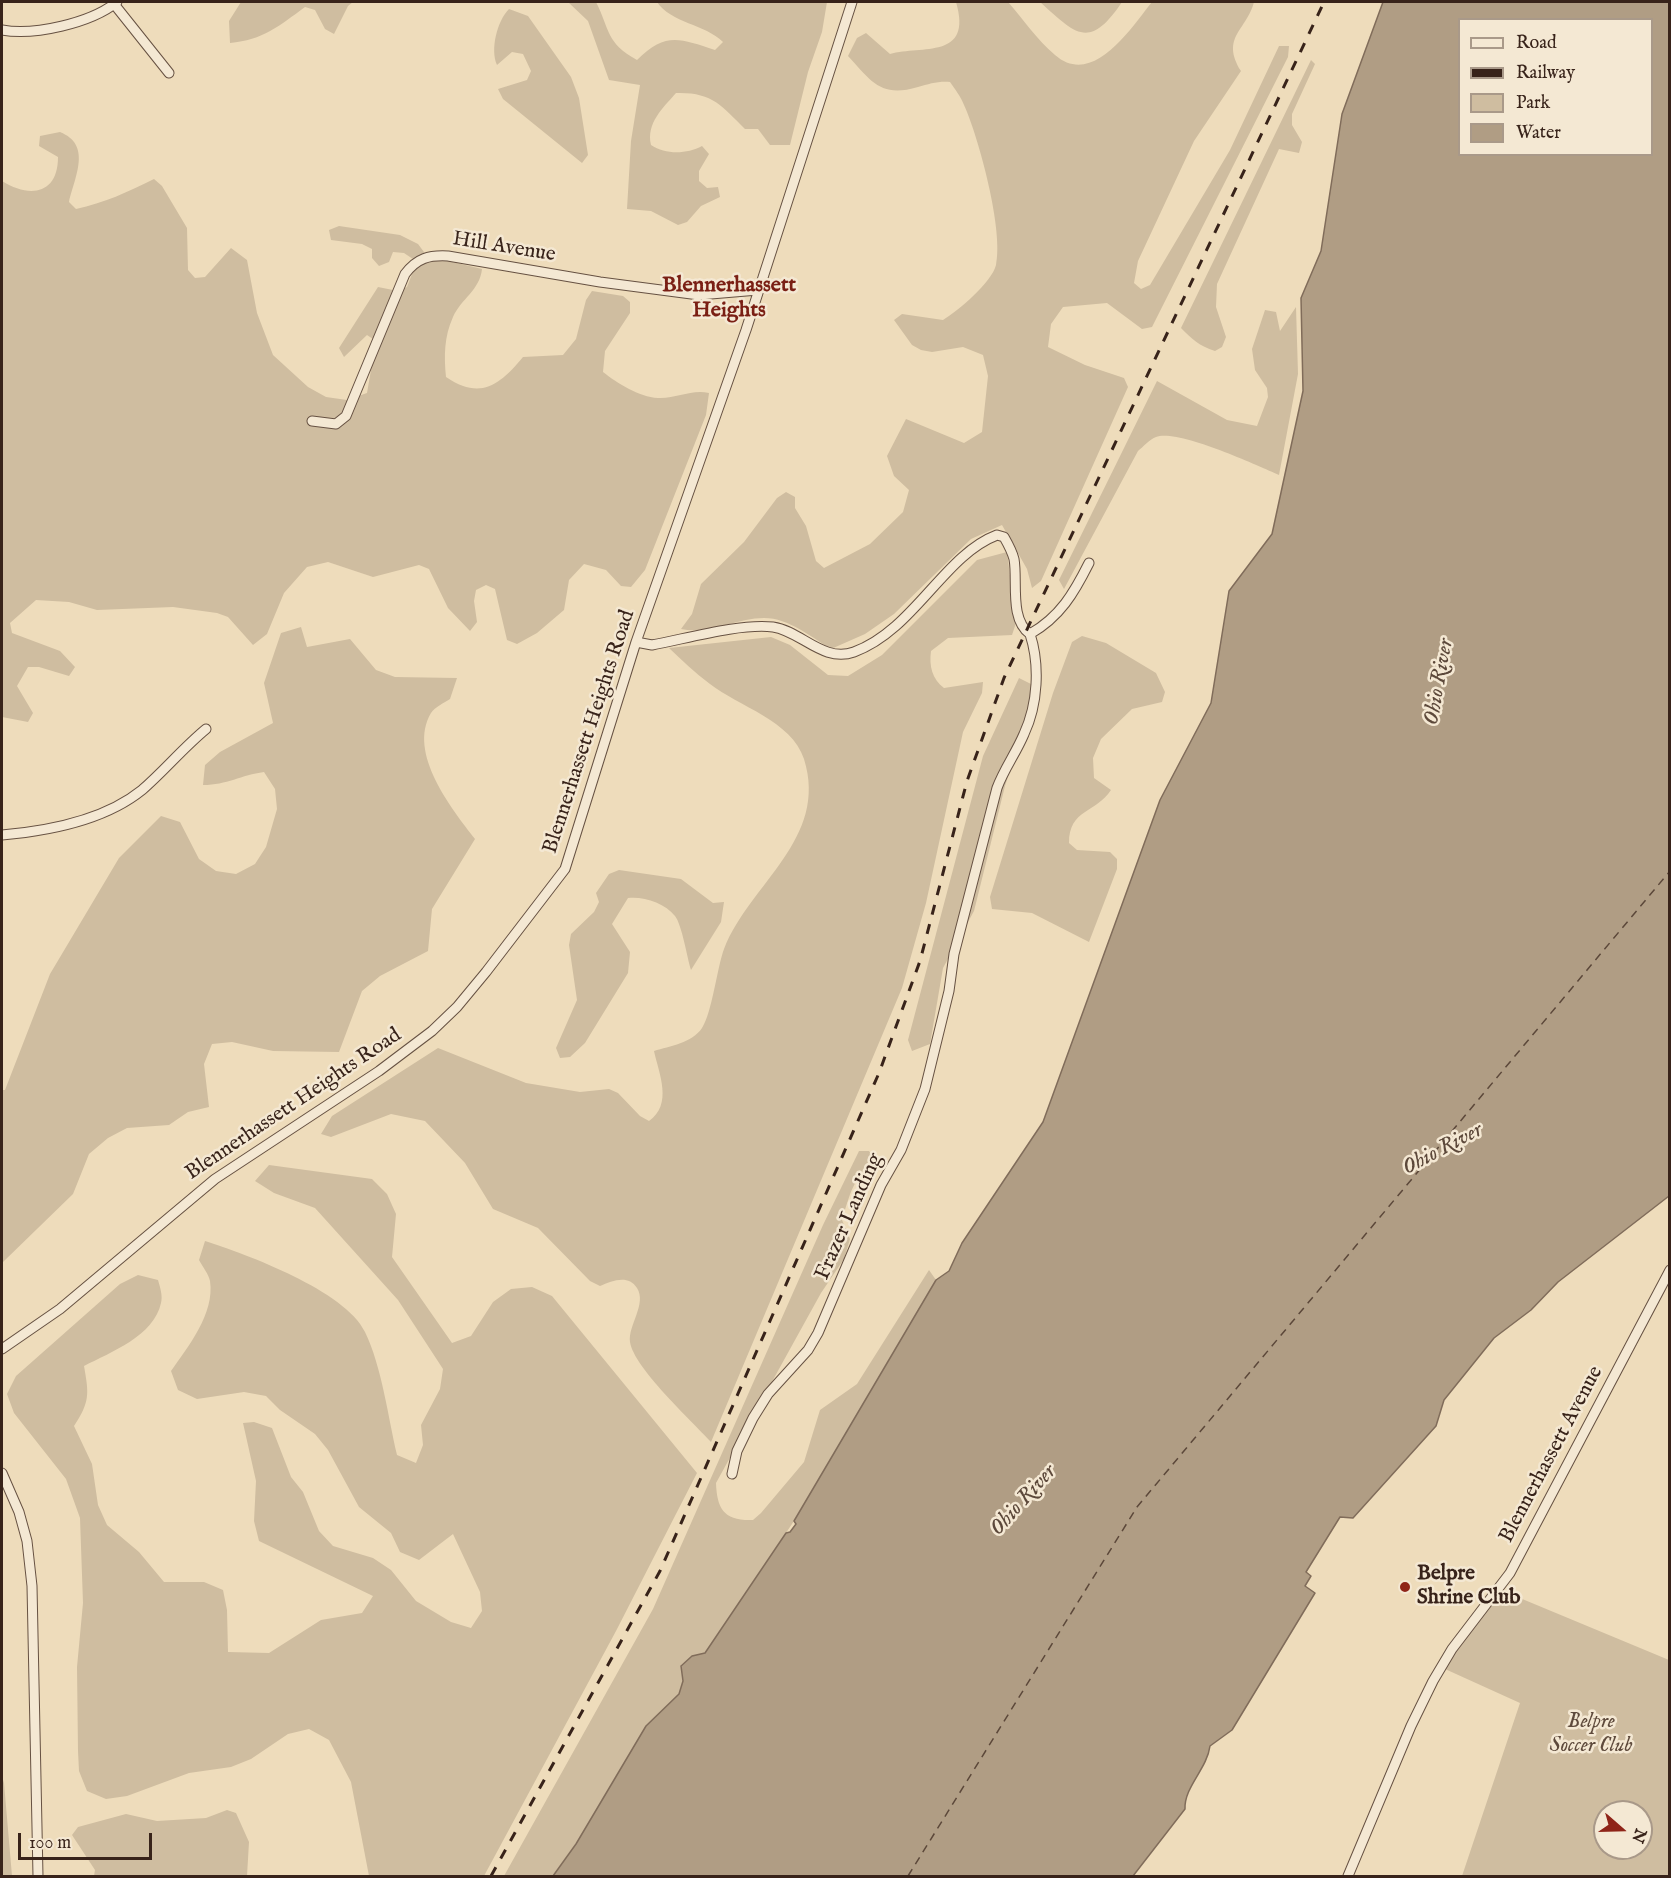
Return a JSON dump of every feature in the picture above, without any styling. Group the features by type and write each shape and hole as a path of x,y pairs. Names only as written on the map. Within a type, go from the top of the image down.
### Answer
{"street":[{"name":"Blennerhassett Heights Road","path":"2,1349 60,1309 197,1192 379,1071 432,1031 457,1007 565,869 636,642 758,290 852,2"},
{"path":"2,30 45,30 77,22 115,3 169,73"},
{"name":"Hill Avenue","path":"312,420 336,424 346,416 405,274 422,258 431,255 699,295 758,290"},
{"name":"Frazer Landing","path":"636,642 651,645 752,627 774,627 793,634 823,651 852,653 883,635 907,616 976,545 997,535 1004,537 1014,560 1016,602 1025,630 1030,634 1037,663 1032,705 1025,732 1007,763 997,788 954,954 949,991 926,1089 901,1150 880,1185 818,1333 808,1350 768,1394 753,1418 737,1451 732,1473"},
{"path":"1030,634 1054,618 1064,606 1089,563"},
{"path":"2,835 61,824 116,808 142,790 206,729"},
{"name":"Blennerhassett Avenue","path":"1348,1876 1411,1726 1433,1681 1452,1649 1510,1573 1670,1270"},
{"path":"2,1480 19,1512 27,1541 32,1586 38,1876"}],"green space":[{"path":"241,2 353,2 348,6 334,34 325,29 315,10 305,7 279,26 261,35 230,43 229,21"},
{"path":"568,2 596,2 614,42 637,60 664,41 682,41 715,50 723,42 707,31 671,15 657,2 827,2 822,32 808,72 790,145 770,145 758,129 745,129 722,107 707,98 688,93 676,93 653,123 651,145 670,152 690,151 702,146 709,154 699,171 699,181 707,188 718,187 720,197 701,206 687,222 678,225 651,211 627,209 631,141 640,85 609,80 588,21"},
{"path":"956,2 1008,2 1055,55 1069,63 1083,64 1097,60 1110,51 1152,2 1254,2 1234,42 1235,59 1241,71 1194,141 1138,261 1134,283 1141,289 1150,285 1230,150 1279,46 1289,46 1288,57 1152,327 1142,329 1107,303 1063,307 1051,324 1048,347 1085,365 1124,378 1128,387 1041,581 1032,588 1027,569 1002,525 971,539 894,614 865,634 831,649 799,629 773,619 753,619 702,630 681,629 692,614 701,584 744,542 777,498 786,492 795,497 795,508 806,526 816,561 824,568 870,544 903,512 909,490 894,476 887,456 906,419 964,443 982,432 988,376 983,355 963,347 932,352 921,350 912,345 894,320 902,314 943,320 981,288 996,265 998,250 989,185 970,120 961,99 950,82 934,83 905,90 886,89 871,80 848,56 857,38 866,33 890,54 929,49 951,42 957,33 959,21"},
{"path":"1040,2 1122,2 1100,27 1091,32 1082,32 1063,22"},
{"path":"509,9 528,16 571,77 579,98 588,155 582,163 503,99 498,89 527,80 531,71 523,54 512,52 497,65 494,52 496,36 501,21"},
{"path":"1311,60 1315,64 1292,114 1292,125 1302,142 1299,153 1279,149 1217,284 1216,307 1226,337 1222,347 1215,351 1196,342 1181,328"},
{"path":"60,132 76,145 78,153 79,162 69,202 76,209 116,197 154,179 162,186 187,228 188,270 195,278 205,277 231,248 247,260 257,313 273,355 308,387 326,397 347,400 367,393 376,341 367,335 344,357 339,348 378,287 398,291 407,287 414,269 413,259 404,253 393,252 389,262 379,266 372,258 372,249 362,244 331,240 329,230 339,226 400,235 418,244 427,256 482,269 478,283 453,317 445,347 446,377 469,388 479,388 497,382 506,376 523,357 563,355 576,339 586,300 592,291 623,296 630,302 630,313 605,351 603,372 629,389 651,397 665,398 696,392 709,393 706,415 645,570 631,587 621,586 606,570 584,564 569,580 564,610 537,633 517,644 507,640 495,589 486,585 476,590 474,601 477,622 470,631 448,608 429,569 419,565 373,577 328,562 307,567 284,593 267,634 253,645 228,617 217,613 173,607 97,610 69,602 36,600 10,623 12,633 60,651 75,667 69,676 39,667 28,667 17,686 33,713 28,722 2,717 2,181 22,190 40,190 47,186 57,170 58,157 39,146 40,136"},
{"path":"1296,307 1298,374 1279,475 1199,443 1167,436 1154,438 1138,451 1064,589 1059,580 1157,381 1227,420 1257,426 1268,397 1267,388 1255,370 1252,349 1265,310 1276,312 1280,331"},
{"path":"1007,552 1016,623 1012,635 948,638 931,651 932,672 944,688 983,682 982,693 963,732 926,903 902,988 711,1442 652,1379 634,1353 630,1335 640,1301 637,1288 633,1284 620,1280 600,1286 590,1281 538,1228 493,1209 465,1163 425,1121 391,1114 331,1137 321,1134 332,1116 438,1048 526,1083 580,1092 609,1089 618,1093 640,1116 649,1121 661,1106 662,1097 661,1079 654,1051 687,1041 702,1028 709,1012 724,949 736,925 797,837 806,813 809,787 804,759 798,746 788,734 776,724 710,684 669,648 771,637 790,645 828,675 848,676 882,655 977,560"},
{"path":"301,627 307,647 350,639 376,670 395,677 457,678 450,699 431,713 425,729 425,745 428,763 435,780 475,839 432,909 428,951 380,976 362,991 339,1052 273,1051 232,1042 212,1044 204,1064 209,1107 188,1112 169,1125 127,1128 108,1138 89,1154 73,1194 2,1263 2,1090 5,1090 50,974 119,858 161,816 180,822 199,859 216,871 236,874 255,864 266,847 277,809 275,789 264,772 203,785 205,765 220,752 273,723 264,683 281,633"},
{"path":"1082,636 1106,643 1156,673 1165,692 1162,702 1132,709 1101,739 1093,758 1094,778 1111,790 1098,803 1078,817 1070,832 1069,843 1077,850 1110,852 1117,859 1117,869 1089,942 1032,913 992,909 990,897 1053,693 1072,642"},
{"path":"1019,678 1037,687 1005,786 974,911 943,968 930,1044 912,1051 908,1040 983,756"},
{"path":"619,870 681,879 713,903 724,902 721,922 691,970 678,920 671,911 653,901 628,898 612,924 630,952 628,973 585,1043 570,1057 560,1058 556,1048 577,1000 569,945 571,934 594,912 599,902 596,893 609,874"},
{"path":"859,1151 869,1151 875,1160 857,1180 847,1202 842,1220 850,1239 844,1259 821,1293 716,1483 718,1500 724,1512 743,1520 753,1520 761,1513 804,1462 820,1410 857,1384 929,1270 936,1280 794,1521 705,1653 692,1656 681,1665 683,1681 679,1694 646,1726 576,1844 553,1876 504,1876 653,1609 823,1225"},
{"path":"269,1165 372,1179 387,1194 396,1214 392,1257 452,1343 471,1336 493,1302 511,1289 532,1287 552,1296 697,1473 616,1631 484,1876 369,1876 351,1782 329,1740 309,1729 288,1734 251,1759 231,1767 189,1773 127,1796 106,1799 87,1791 79,1771 77,1667 83,1603 80,1518 66,1479 14,1413 7,1394 16,1376 120,1284 138,1275 158,1280 162,1297 157,1315 141,1334 130,1342 84,1366 87,1384 86,1404 74,1426 92,1464 98,1505 107,1525 139,1552 164,1582 204,1582 223,1590 227,1610 228,1652 269,1653 321,1620 362,1613 373,1596 259,1541 254,1521 256,1481 243,1423 254,1422 272,1428 291,1477 303,1492 319,1531 333,1546 373,1558 391,1570 416,1601 451,1622 471,1628 482,1611 480,1592 453,1534 419,1560 400,1552 391,1533 359,1507 328,1450 315,1434 280,1410 266,1396 244,1392 197,1399 178,1390 171,1371 199,1329 208,1305 210,1281 199,1260 205,1241 293,1276 338,1302 354,1317 365,1332 376,1361 397,1455 416,1463 423,1445 421,1425 440,1389 443,1369 398,1300 315,1208 274,1193 255,1181"},
{"name":"Belpre Soccer Club","path":"1503,1591 1669,1660 1669,1876 1462,1876 1520,1703 1445,1669 1455,1651"},
{"path":"2,1776 4,1783 12,1876 2,1876"},
{"path":"227,1810 236,1813 249,1842 247,1876 94,1876 95,1870 72,1835 78,1827 126,1814 157,1821 206,1818"}],"water":[{"name":"Ohio River","path":"1383,2 1669,2 1669,1196 1558,1282 1531,1310 1494,1338 1444,1400 1436,1426 1353,1518 1340,1517 1306,1572 1311,1576 1305,1586 1315,1593 1232,1730 1210,1746 1205,1762 1188,1793 1185,1809 1133,1876 553,1876 576,1844 646,1726 679,1694 683,1681 681,1666 692,1656 705,1653 786,1533 790,1532 796,1524 794,1521 936,1280 949,1271 962,1243 1043,1122 1160,800 1211,703 1229,591 1272,534 1303,391 1301,298 1321,251 1342,114"}],"ferry route":[{"path":"908,1876 1137,1507 1670,871"}],"railway":[{"path":"491,1876 660,1571 879,1073 920,961 967,781 1004,678 1324,2"}],"place":[{"name":"Belpre Shrine Club","path":"1405,1587"}],"district":[{"name":"Blennerhassett Heights","path":"729,298"}]}
